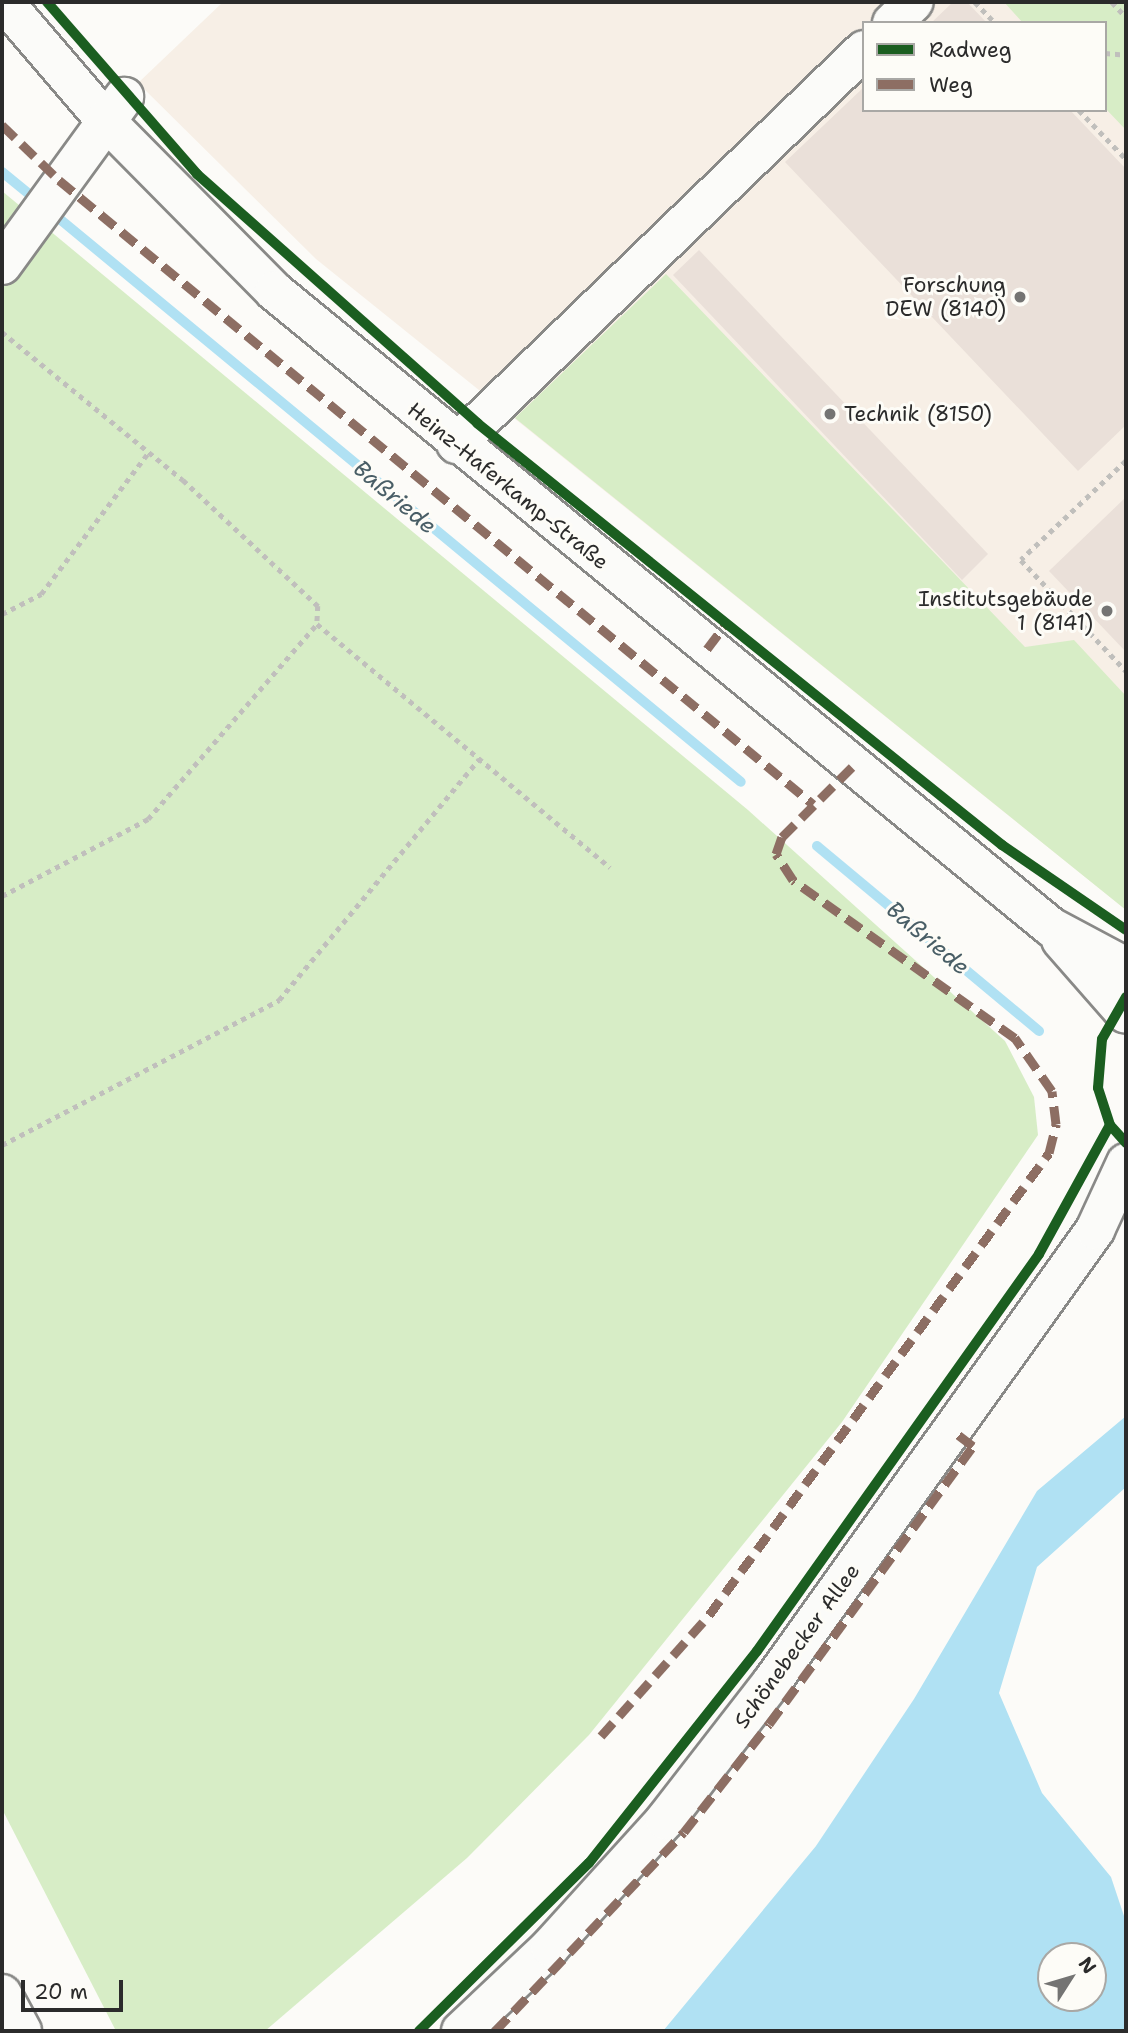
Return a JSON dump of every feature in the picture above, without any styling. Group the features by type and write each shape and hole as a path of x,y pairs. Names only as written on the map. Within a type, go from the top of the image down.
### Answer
{"main road":[{"name":"Heinz-Haferkamp-Straße","path":"4,2 115,108 274,291 456,444 1051,927 1126,1014"},
{"path":"894,21 914,2"},
{"path":"456,444 862,52"},
{"path":"2,265 115,108"},
{"name":"Heinz-Haferkamp-Straße","path":"1051,927 1126,967"},
{"name":"Schönebecker Allee","path":"461,2031 550,1947 665,1820 772,1682 1095,1230 1126,1163"},
{"name":"Schönebecker Allee","path":"1095,1230 1126,1207"},
{"path":"2,1994 22,2031"}],"path":[{"path":"975,2 993,21"},
{"path":"1112,2 1126,17"},
{"path":"1107,53 1126,55"},
{"path":"1081,112 1126,159"},
{"path":"2,332 148,453 318,606 317,624 148,819 2,896"},
{"path":"2,614 41,594 148,453"},
{"path":"1126,461 1021,560 1126,671"},
{"path":"317,624 610,867"},
{"path":"2,1145 279,1000 479,759"}],"shaded area":[{"path":"223,2 1126,2 1126,910 316,259 138,83"}],"green space":[{"path":"1004,2 1126,2 1126,130 1107,110 1107,21 1021,21"},
{"path":"2,191 748,810 1005,1041 1034,1097 1038,1135 842,1422 589,1735 467,1858 265,2031 116,2031 2,1809"},
{"path":"666,274 1025,647 1074,640 1126,696 1126,910 515,418"}],"water":[{"path":"1126,1416 1126,1487 1037,1567 999,1693 1042,1793 1111,1877 1126,1922 1126,2031 663,2031 816,1846 914,1699 1037,1491"}],"building":[{"path":"953,2 967,2 985,21 933,21"},
{"name":"Forschung DEW (8140)","path":"862,89 862,112 1072,112 1126,169 1126,425 1078,471 785,162"},
{"name":"Technik (8150)","path":"699,250 988,554 962,580 673,275"},
{"name":"Institutsgebäude 1 (8141)","path":"1126,497 1126,652 1049,571"}],"waterway":[{"name":"Baßriede","path":"2,172 29,194"},
{"name":"Baßriede","path":"50,211 741,782"},
{"name":"Baßriede","path":"817,846 1039,1031"}],"marked path":[{"path":"2,125 59,180 813,804"},
{"path":"707,649 727,622"},
{"path":"601,1736 709,1615 1049,1153 1056,1124 1052,1091 1015,1038 793,880 776,854 782,837 852,767"},
{"path":"495,2031 684,1832 769,1724 973,1446 953,1431"}],"cycle path":[{"path":"47,2 197,174 477,423 1002,845 1126,930"},
{"path":"1126,997 1102,1039 1098,1088 1110,1125 1126,1143"},
{"path":"419,2031 589,1863 757,1651 1039,1254 1110,1125"}],"place":[{"name":"Forschung DEW (8140)","path":"1020,297"},
{"name":"Technik (8150)","path":"830,414"},
{"name":"Institutsgebäude 1 (8141)","path":"1107,611"}]}
